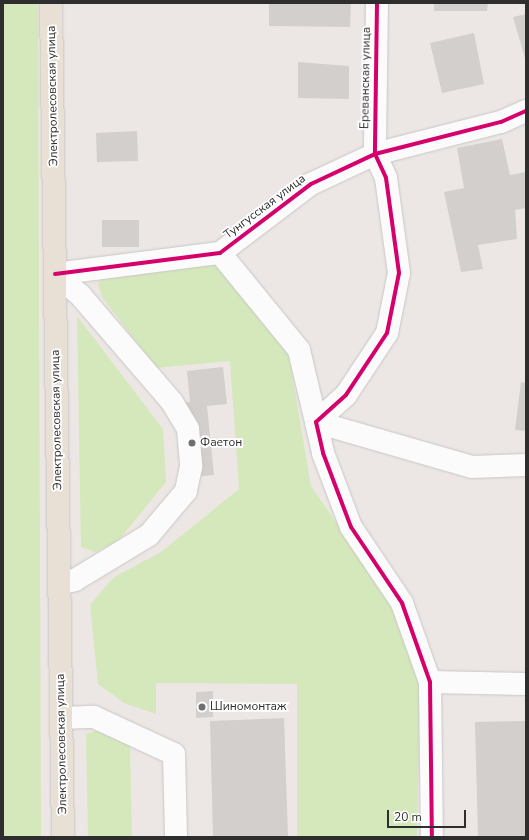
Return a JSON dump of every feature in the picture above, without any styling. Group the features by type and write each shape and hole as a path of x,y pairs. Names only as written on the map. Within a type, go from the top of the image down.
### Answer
{"main road":[{"name":"Электролесовская улица","path":"51,3 63,837"}],"street":[{"name":"Ереванская улица","path":"375,154 377,3"},
{"name":"Тунгусская улица","path":"55,274 220,253 311,184 375,154 501,122 526,110"},
{"path":"316,422 346,395 387,333 399,273 386,178 375,154"},
{"path":"220,253 299,350 323,453 351,527 402,603 430,682 432,837"},
{"path":"55,274 80,295 172,402 188,429 191,467 186,491 149,535 74,580 59,584"},
{"path":"316,422 472,467 526,464"},
{"path":"430,682 526,684"},
{"path":"61,718 94,717 174,754 176,837"}],"green space":[{"path":"3,3 38,3 41,837 3,837"},
{"path":"220,264 289,356 311,486 395,608 420,684 417,837 297,837 297,684 156,683 156,714 124,703 98,684 90,605 114,577 161,552 239,489 230,361 156,368 102,297 98,283 106,276"},
{"path":"77,316 163,429 166,482 118,541 95,552 81,547"},
{"path":"99,730 130,744 132,837 88,837 86,734"}],"building":[{"path":"269,3 351,3 350,27 269,26"},
{"path":"434,3 488,3 487,11 434,11"},
{"path":"526,14 526,62 513,17"},
{"path":"474,33 484,84 442,93 430,43"},
{"path":"298,62 349,66 349,99 298,98"},
{"path":"137,131 138,161 97,162 96,133"},
{"path":"502,139 510,175 526,172 526,208 515,210 517,239 478,245 483,269 461,272 444,192 464,188 457,148"},
{"path":"102,220 139,220 139,247 102,247"},
{"path":"223,367 227,404 207,406 214,475 185,478 177,403 190,402 187,371"},
{"path":"521,382 526,383 526,431 515,430"},
{"path":"213,691 213,717 196,718 196,692"},
{"path":"284,718 288,836 213,837 210,721"},
{"path":"526,721 526,837 478,837 475,722"}],"cycle path":[{"path":"377,3 375,154 386,178 399,273 387,333 346,395 316,422 323,453 351,527 402,603 430,682 432,837"},
{"path":"55,274 220,253 311,184 375,154 501,122 526,111"}],"place":[{"name":"Фаетон","path":"192,443"},
{"name":"Шиномонтаж","path":"202,707"}]}
